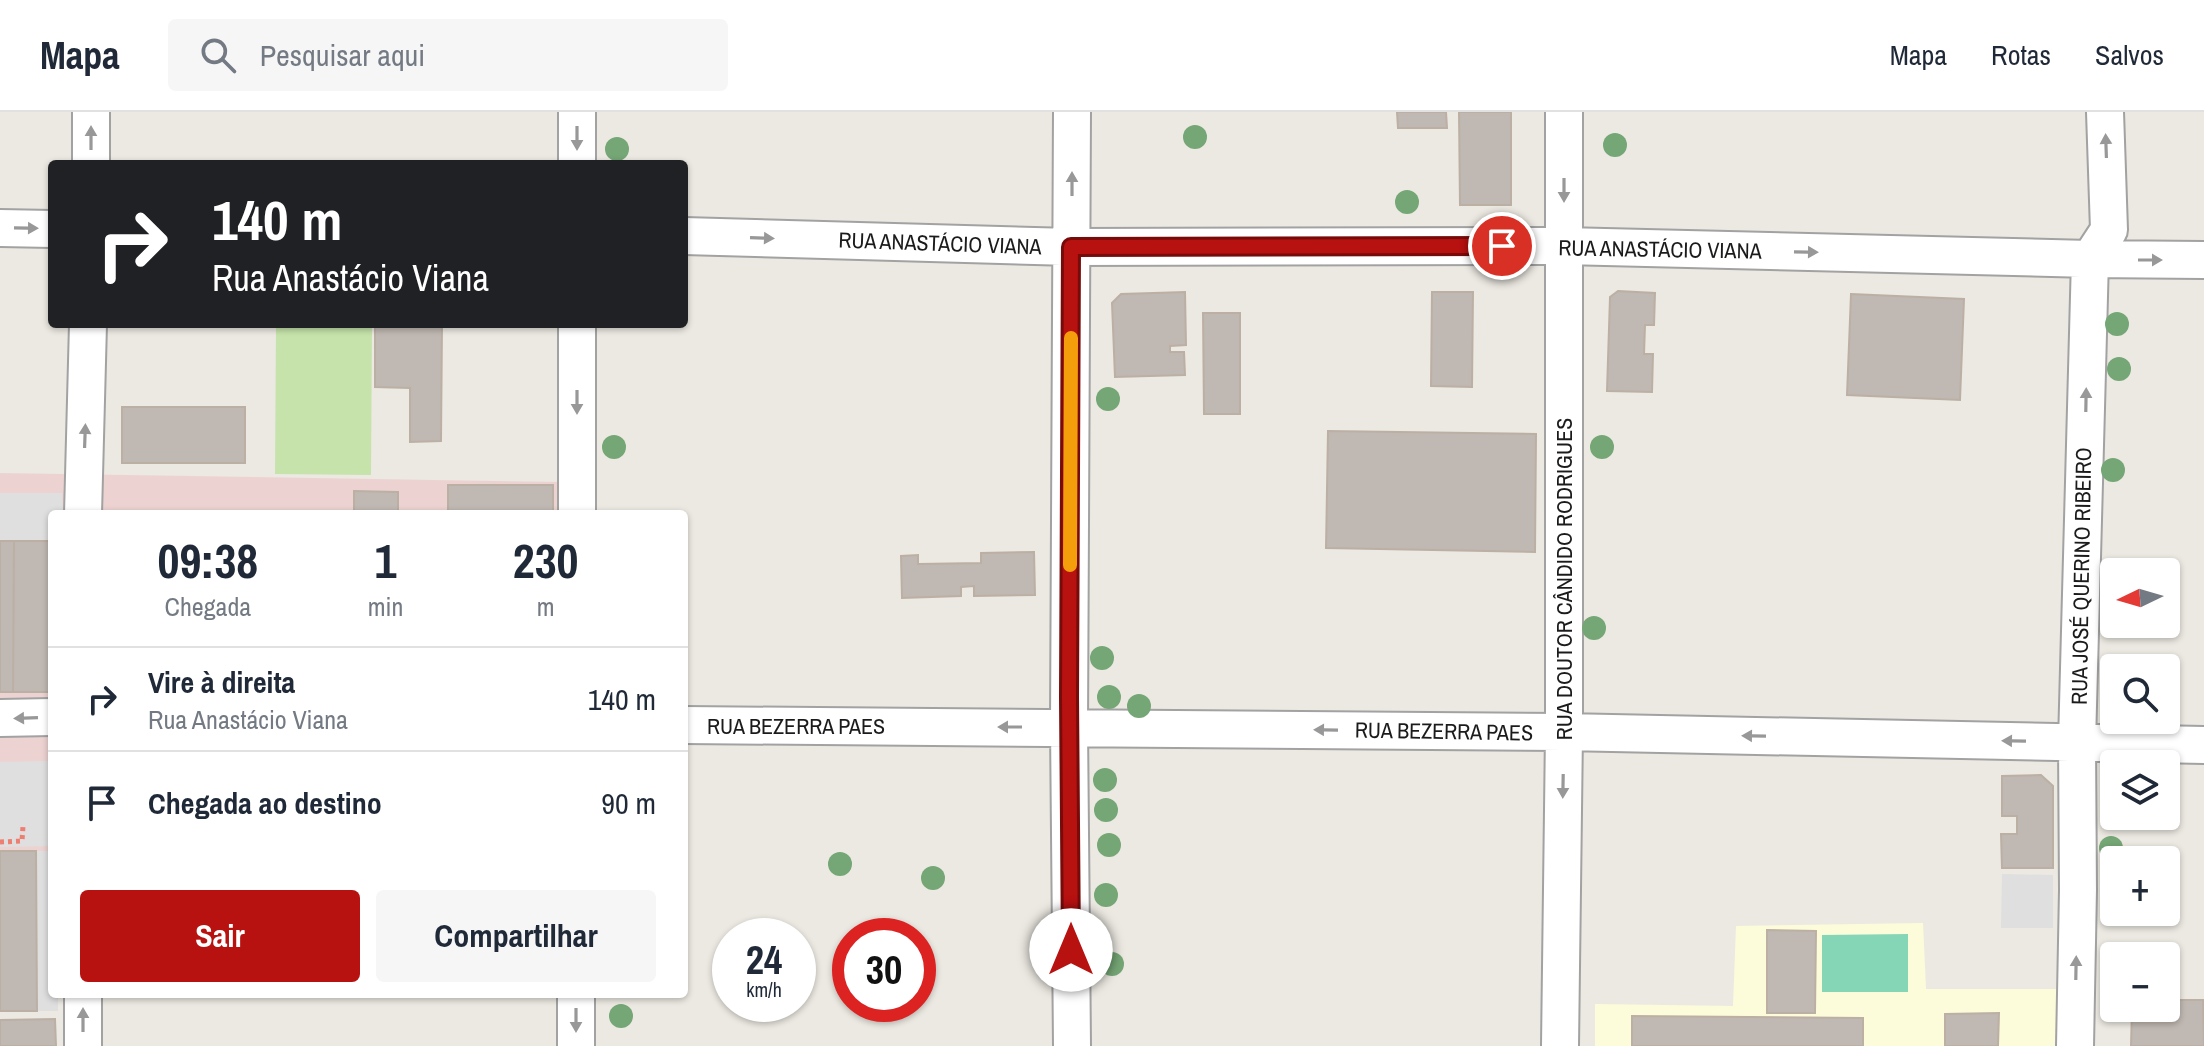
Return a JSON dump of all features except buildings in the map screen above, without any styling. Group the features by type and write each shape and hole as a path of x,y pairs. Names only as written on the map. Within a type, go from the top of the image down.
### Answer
{"street":[{"path":"91,112 91,160"},
{"path":"577,112 577,160"},
{"path":"1072,112 1069,727 1072,1046"},
{"name":"RUA DOUTOR CÂNDIDO RODRIGUES","path":"1560,1046 1564,732 1564,112"},
{"name":"RUA JOSÉ QUERINO RIBEIRO","path":"2075,1046 2077,743 2090,259 2109,230 2105,112"},
{"path":"0,228 48,229"},
{"name":"RUA ANASTÁCIO VIANA","path":"688,236 1071,247 1564,246 2204,260"},
{"path":"83,510 88,328"},
{"path":"577,328 577,510"},
{"path":"0,718 48,717"},
{"name":"RUA BEZERRA PAES","path":"688,725 1564,732 2204,745"},
{"path":"83,998 83,1046"},
{"path":"576,998 576,1046"}],"path":[{"path":"0,842 22,841 23,826"}],"shaded area":[{"path":"0,473 562,482 562,510 48,510 48,923 0,923"},
{"path":"0,493 62,493 63,510 48,510 48,541 0,541"},
{"path":"48,761 48,846 0,847 0,762"},
{"path":"36,851 48,851 48,998 58,998 58,1011 37,1011"},
{"path":"2002,874 2053,875 2053,928 2001,928"},
{"path":"1923,923 1926,989 2060,989 2059,1046 1595,1046 1595,1004 1733,1006 1736,926"}],"green space":[{"path":"276,328 372,328 371,475 275,474"},
{"path":"1908,934 1908,992 1822,992 1822,935"}],"slow traffic":[{"path":"1070,565 1071,338"}],"route":[{"path":"1071,950 1071,247 1502,246"}]}
